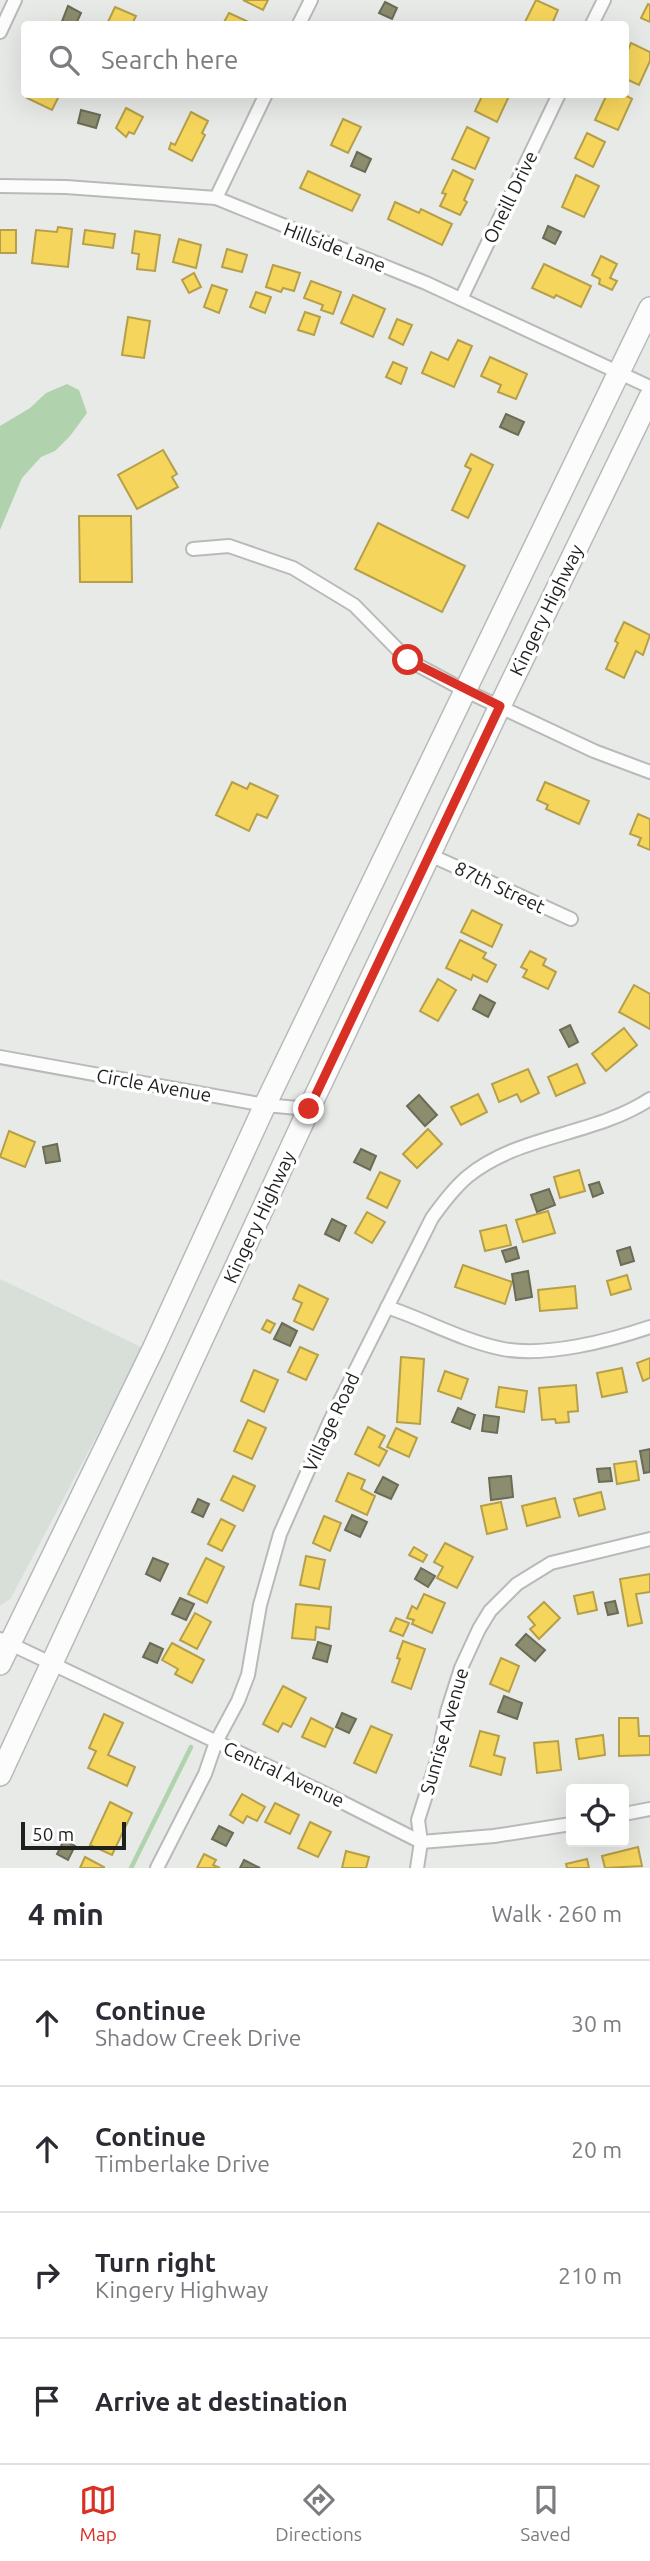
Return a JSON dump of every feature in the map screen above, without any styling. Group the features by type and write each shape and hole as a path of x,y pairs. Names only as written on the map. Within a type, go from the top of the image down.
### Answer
{"main road":[{"name":"Kingery Highway","path":"0,1664 5,1641 148,1359 265,1105 650,308"},
{"name":"Kingery Highway","path":"0,1775 309,1109 650,397"}],"street":[{"path":"0,32 15,0"},
{"path":"300,21 311,0"},
{"path":"594,21 604,0"},
{"path":"216,198 264,98"},
{"name":"Oneill Drive","path":"461,299 557,98"},
{"name":"Hillside Lane","path":"0,187 66,187 216,198 390,268 650,387"},
{"path":"193,550 229,546 293,568 354,605 408,660 464,690 594,751 650,772"},
{"name":"87th Street","path":"430,855 571,919"},
{"name":"Circle Avenue","path":"0,1057 265,1105 309,1109"},
{"name":"Village Road","path":"157,1868 205,1774 216,1742 248,1675 260,1605 280,1534 330,1422 425,1230 442,1205 468,1176 516,1150 614,1118 650,1099"},
{"path":"387,1307 467,1338 503,1349 527,1352 587,1343 650,1327"},
{"name":"Sunrise Avenue","path":"417,1868 421,1842 418,1820 439,1754 447,1712 461,1668 490,1611 517,1584 551,1563 650,1539"},
{"name":"Central Avenue","path":"5,1641 400,1829 421,1842"},
{"path":"629,1813 650,1809"},
{"path":"421,1842 467,1839 566,1826"}],"shaded area":[{"path":"67,384 79,390 87,413 55,451 41,457 22,478 0,530 0,426 30,408 46,393"},
{"path":"0,1279 143,1348 11,1598 0,1606"}],"building: Homes":[{"path":"243,0 268,0 263,10"},
{"path":"536,0 558,10 553,21 526,21"},
{"path":"648,4 650,5 650,22 641,18"},
{"path":"115,7 136,16 134,21 108,21"},
{"path":"229,13 246,21 225,21"},
{"path":"631,43 650,52 650,61 639,85 629,80"},
{"path":"27,98 58,98 52,110"},
{"path":"481,98 508,98 497,122 475,111"},
{"path":"605,98 632,99 618,130 595,120"},
{"path":"126,108 143,117 134,134 129,132 126,137 116,128"},
{"path":"191,112 208,121 202,133 205,135 192,161 169,149 171,143 175,145"},
{"path":"343,119 361,127 348,153 331,145"},
{"path":"467,127 489,138 475,169 452,159"},
{"path":"587,133 605,142 593,167 575,158"},
{"path":"453,170 473,180 460,215 440,206 446,194 442,193"},
{"path":"308,171 360,195 352,211 300,188"},
{"path":"576,175 599,186 584,217 562,207"},
{"path":"395,202 419,213 421,209 452,224 442,245 388,219"},
{"path":"58,227 72,229 68,267 32,263 36,230 57,232"},
{"path":"0,230 16,230 16,253 0,253"},
{"path":"85,230 115,234 113,248 83,244"},
{"path":"135,231 160,235 155,271 137,269 139,254 132,253"},
{"path":"179,239 201,245 196,268 173,262"},
{"path":"227,249 247,255 242,272 222,267"},
{"path":"601,256 617,264 610,278 617,281 612,290 599,284 600,279 592,275"},
{"path":"544,264 591,286 581,307 556,295 554,298 532,288"},
{"path":"273,265 300,273 294,291 283,288 281,292 266,287"},
{"path":"194,273 201,287 189,293 182,280"},
{"path":"311,281 341,292 333,314 321,310 323,305 304,298"},
{"path":"212,285 227,290 219,313 204,307"},
{"path":"256,292 271,297 265,313 250,307"},
{"path":"353,295 385,309 373,337 341,323"},
{"path":"305,312 320,317 314,335 298,330"},
{"path":"128,317 150,321 144,358 122,355"},
{"path":"397,319 412,325 403,345 389,338"},
{"path":"458,340 472,346 454,387 422,373 431,352 448,360"},
{"path":"490,357 527,374 516,399 498,392 501,385 481,376"},
{"path":"393,362 407,368 401,384 386,377"},
{"path":"163,450 177,474 172,477 178,487 137,509 118,475"},
{"path":"471,454 493,465 468,518 452,510 471,469 465,466"},
{"path":"79,516 131,516 132,582 80,582"},
{"path":"378,523 465,566 442,612 355,569"},
{"path":"624,622 650,635 643,655 636,651 624,678 606,669"},
{"path":"232,782 247,789 250,783 278,796 267,818 257,814 249,831 216,815"},
{"path":"545,782 589,801 579,824 546,809 548,805 537,800"},
{"path":"638,814 650,819 650,850 638,845 641,838 630,834"},
{"path":"472,910 502,925 492,947 461,932"},
{"path":"460,940 486,953 483,958 496,965 487,982 473,975 471,980 446,968"},
{"path":"530,951 546,959 543,965 556,972 548,989 523,977 527,970 521,967"},
{"path":"438,979 456,990 438,1021 420,1011"},
{"path":"634,985 650,994 650,1029 619,1012"},
{"path":"624,1028 637,1045 606,1071 592,1054"},
{"path":"577,1064 585,1083 556,1096 548,1077"},
{"path":"528,1069 539,1093 521,1102 517,1094 499,1102 492,1084"},
{"path":"478,1094 487,1112 461,1125 451,1107"},
{"path":"428,1129 442,1144 417,1168 403,1154"},
{"path":"9,1131 35,1142 25,1167 0,1157"},
{"path":"579,1170 585,1191 560,1198 554,1177"},
{"path":"380,1172 400,1181 387,1208 367,1198"},
{"path":"548,1211 555,1233 523,1242 516,1220"},
{"path":"367,1212 385,1222 372,1243 355,1233"},
{"path":"506,1225 511,1245 485,1251 480,1231"},
{"path":"463,1265 512,1282 505,1304 455,1287"},
{"path":"627,1275 631,1289 611,1295 607,1281"},
{"path":"299,1285 328,1299 313,1330 294,1321 302,1303 293,1299"},
{"path":"575,1286 577,1308 540,1311 538,1290"},
{"path":"267,1320 275,1324 270,1333 262,1329"},
{"path":"300,1347 318,1355 306,1380 288,1372"},
{"path":"401,1357 424,1359 420,1424 397,1422"},
{"path":"650,1358 650,1378 643,1381 637,1363"},
{"path":"622,1368 627,1392 602,1397 597,1373"},
{"path":"254,1370 278,1380 264,1412 241,1401"},
{"path":"445,1371 468,1379 461,1399 438,1391"},
{"path":"576,1385 578,1411 568,1412 569,1422 542,1420 539,1388"},
{"path":"499,1387 527,1391 524,1412 496,1407"},
{"path":"248,1420 266,1428 252,1459 234,1451"},
{"path":"368,1427 385,1436 379,1447 387,1451 379,1466 355,1454"},
{"path":"396,1428 417,1438 409,1457 387,1447"},
{"path":"636,1461 639,1480 617,1484 614,1464"},
{"path":"348,1473 365,1480 361,1489 375,1496 367,1515 336,1501"},
{"path":"233,1476 255,1486 243,1511 221,1500"},
{"path":"601,1492 605,1509 579,1516 574,1499"},
{"path":"555,1498 560,1517 527,1526 522,1506"},
{"path":"501,1502 507,1529 487,1534 481,1506"},
{"path":"324,1516 341,1523 330,1551 313,1543"},
{"path":"221,1519 235,1526 222,1551 208,1544"},
{"path":"445,1543 473,1557 457,1588 437,1578 443,1567 434,1562"},
{"path":"414,1547 427,1555 423,1562 409,1555"},
{"path":"306,1556 325,1560 319,1589 300,1585"},
{"path":"206,1558 224,1567 207,1603 188,1594"},
{"path":"650,1574 650,1592 636,1594 642,1623 628,1626 620,1579"},
{"path":"593,1592 597,1610 578,1614 574,1596"},
{"path":"424,1594 445,1603 432,1633 412,1624 414,1620 407,1618 412,1606 417,1609"},
{"path":"544,1602 560,1618 539,1639 530,1629 535,1625 528,1617"},
{"path":"296,1604 331,1607 329,1629 316,1627 315,1640 292,1638"},
{"path":"195,1613 211,1622 197,1649 180,1640"},
{"path":"396,1618 409,1623 403,1636 390,1631"},
{"path":"403,1641 425,1649 411,1689 392,1682"},
{"path":"172,1643 204,1660 192,1683 175,1674 178,1669 162,1660"},
{"path":"501,1658 519,1666 509,1692 490,1684"},
{"path":"283,1686 306,1698 291,1727 283,1723 278,1732 263,1724"},
{"path":"104,1714 123,1723 108,1755 135,1767 127,1786 88,1768 96,1751 89,1748"},
{"path":"311,1718 333,1729 325,1747 302,1737"},
{"path":"619,1718 638,1718 639,1736 650,1736 650,1755 619,1756"},
{"path":"371,1726 392,1735 376,1773 354,1763"},
{"path":"480,1731 499,1736 494,1755 505,1758 501,1775 470,1766"},
{"path":"603,1735 605,1755 579,1759 576,1739"},
{"path":"558,1741 561,1770 537,1773 534,1743"},
{"path":"242,1794 265,1807 257,1821 247,1816 243,1823 230,1815"},
{"path":"110,1802 132,1813 112,1855 90,1845"},
{"path":"275,1803 299,1815 290,1834 265,1822"},
{"path":"310,1822 331,1832 318,1857 298,1848"},
{"path":"638,1847 642,1866 605,1868 602,1856"},
{"path":"346,1851 369,1857 366,1868 342,1868"},
{"path":"204,1854 216,1860 213,1865 220,1868 197,1868"},
{"path":"85,1857 104,1867 104,1868 80,1868"},
{"path":"587,1859 589,1868 567,1868 566,1864"}],"building: Industry":[{"path":"385,2 397,8 392,19 379,13"},
{"path":"68,6 81,13 77,21 62,21"},
{"path":"81,110 100,115 96,128 78,123"},
{"path":"357,152 371,159 365,172 351,166"},
{"path":"548,226 561,232 555,244 543,238"},
{"path":"506,414 524,422 518,435 500,427"},
{"path":"480,995 495,1003 488,1017 473,1009"},
{"path":"570,1025 578,1042 569,1047 560,1030"},
{"path":"419,1095 437,1115 425,1126 407,1106"},
{"path":"57,1144 60,1161 46,1163 43,1147"},
{"path":"361,1149 376,1156 370,1170 354,1162"},
{"path":"599,1182 603,1193 593,1197 589,1185"},
{"path":"549,1189 555,1205 537,1212 531,1195"},
{"path":"332,1219 346,1226 339,1241 325,1234"},
{"path":"516,1247 519,1258 506,1262 502,1251"},
{"path":"630,1247 634,1261 621,1265 617,1251"},
{"path":"528,1271 532,1297 516,1300 512,1274"},
{"path":"282,1323 297,1331 290,1346 274,1339"},
{"path":"458,1408 475,1415 470,1429 452,1422"},
{"path":"484,1415 499,1417 497,1433 482,1431"},
{"path":"650,1449 650,1472 644,1473 640,1451"},
{"path":"610,1468 612,1481 599,1482 597,1469"},
{"path":"511,1476 513,1497 491,1500 489,1478"},
{"path":"383,1477 398,1485 391,1499 375,1492"},
{"path":"198,1499 209,1504 203,1517 192,1512"},
{"path":"352,1515 367,1522 360,1537 345,1530"},
{"path":"153,1558 168,1564 160,1581 146,1574"},
{"path":"421,1568 435,1576 428,1587 415,1579"},
{"path":"180,1598 194,1604 186,1620 172,1614"},
{"path":"615,1601 618,1613 608,1615 605,1603"},
{"path":"526,1634 545,1650 535,1661 516,1645"},
{"path":"318,1642 331,1646 327,1662 313,1658"},
{"path":"150,1643 163,1649 157,1663 143,1657"},
{"path":"504,1696 522,1703 517,1719 498,1712"},
{"path":"342,1713 356,1719 349,1733 336,1727"},
{"path":"219,1826 233,1833 226,1846 212,1839"},
{"path":"64,1840 75,1846 68,1860 57,1854"},
{"path":"244,1860 260,1868 240,1868"}],"waterway":[{"path":"131,1868 191,1747"}],"route":[{"path":"309,1109 500,706 408,660"}]}
